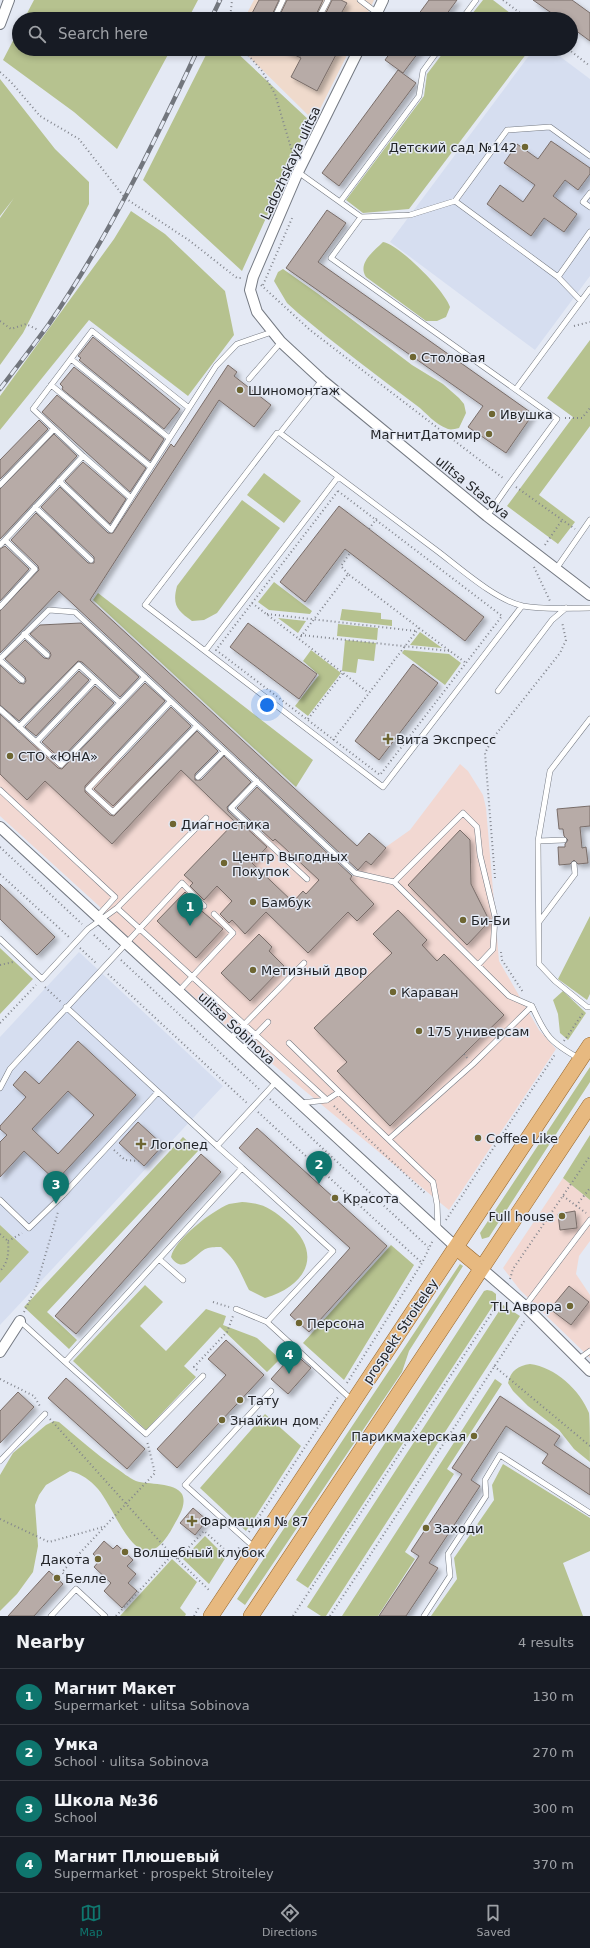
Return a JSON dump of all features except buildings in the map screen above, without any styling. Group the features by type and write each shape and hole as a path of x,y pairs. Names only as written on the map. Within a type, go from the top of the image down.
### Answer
{"main road":[{"name":"prospekt Stroiteley","path":"211,1616 257,1549 590,1045"},
{"path":"251,1616 590,1105"},
{"path":"456,1248 481,1268"}],"street":[{"path":"0,24 9,0"},
{"path":"377,12 383,0"},
{"name":"Ladozhskaya ulitsa","path":"250,290 252,277 298,172 356,56"},
{"name":"ulitsa Stasova","path":"250,290 257,312 272,332 322,380 488,516 590,595"},
{"name":"ulitsa Sobinova","path":"0,827 456,1248"},
{"path":"481,1268 528,1309 580,1359 590,1371"},
{"path":"0,1352 20,1321"}],"lane":[{"path":"277,12 283,0"},
{"path":"322,12 328,0"},
{"path":"360,0 371,12"},
{"path":"467,12 476,0"},
{"path":"340,202 419,96 423,71 434,56"},
{"path":"298,172 361,217 410,215 455,201 507,130 550,127 590,156"},
{"path":"590,193 583,202 590,207"},
{"path":"455,201 558,277 581,301"},
{"path":"361,217 331,258 516,389 557,420 510,483 488,516"},
{"path":"558,277 590,232"},
{"path":"516,389 590,289"},
{"path":"131,498 33,409 92,331 189,408"},
{"path":"60,481 111,530 216,366 237,344 272,332"},
{"path":"250,380 281,342"},
{"path":"71,359 169,438"},
{"path":"322,380 280,433 276,433 145,605 383,788 522,606"},
{"path":"51,385 151,467"},
{"path":"0,485 54,429"},
{"path":"280,433 494,593 522,606 590,608"},
{"path":"0,545 83,456"},
{"path":"205,651 338,477"},
{"path":"35,508 91,560"},
{"path":"556,569 590,520"},
{"path":"0,607 35,569 5,540"},
{"path":"498,691 552,620 566,608"},
{"path":"22,680 0,660 48,610 75,612 355,873 394,882 508,996 532,1006 543,1032 560,1048 580,1060"},
{"path":"24,634 47,655"},
{"path":"19,727 79,665 120,703"},
{"path":"0,709 61,766 145,677"},
{"path":"36,742 95,680"},
{"path":"170,702 88,789 113,812 197,726"},
{"path":"588,1007 555,981 539,964 540,922 538,841 550,771 590,718"},
{"path":"198,777 224,751"},
{"path":"257,782 232,808 307,879"},
{"path":"0,790 115,897 99,918 42,979 0,939"},
{"path":"394,882 463,814 472,822 477,827 480,855 495,917 493,949 478,965"},
{"path":"99,918 117,908 206,818"},
{"path":"538,841 564,840"},
{"path":"540,922 575,874 574,864"},
{"path":"0,1088 10,1069 182,883 204,906"},
{"path":"117,908 327,1100"},
{"path":"178,992 233,933 214,914"},
{"path":"230,1039 304,963"},
{"path":"389,1140 473,1064 532,1006"},
{"path":"66,1007 333,1251 267,1322"},
{"path":"241,1050 268,1022"},
{"path":"289,1043 433,1182 437,1204 438,1232"},
{"path":"217,1146 276,1082"},
{"path":"0,1200 30,1228 63,1195 158,1092"},
{"path":"299,1103 327,1100 340,1092"},
{"path":"65,1362 242,1168"},
{"path":"528,1309 590,1220"},
{"path":"159,1259 183,1280"},
{"path":"236,1309 267,1322 354,1401"},
{"path":"20,1321 146,1434 203,1376"},
{"path":"580,1359 590,1351"},
{"path":"257,1549 185,1485 271,1391"},
{"path":"0,1461 45,1414"},
{"path":"424,1616 450,1576 448,1554 486,1496 485,1480 500,1455 590,1513"},
{"path":"51,1616 76,1589 105,1616"}],"path":[{"path":"231,12 232,0"},
{"path":"503,0 519,12"},
{"path":"249,56 262,71 275,94 298,172"},
{"path":"577,56 590,66"},
{"path":"0,72 11,82 40,116 79,139 122,195 128,200 190,241 237,278 252,277 310,330 510,483 581,533"},
{"path":"263,286 293,215"},
{"path":"0,321 11,328 26,324 38,330"},
{"path":"561,328 590,322"},
{"path":"557,420 573,417 582,418 590,408"},
{"path":"273,577 338,490 502,616 380,775 216,650 251,602 369,692"},
{"path":"369,528 383,510"},
{"path":"545,545 562,520"},
{"path":"350,553 341,566 348,574 474,670"},
{"path":"532,562 553,608"},
{"path":"299,638 348,574"},
{"path":"267,614 416,631"},
{"path":"496,880 485,753 493,738 560,652 566,640 564,626 558,616"},
{"path":"329,745 419,628"},
{"path":"301,635 449,651"},
{"path":"308,720 344,673"},
{"path":"0,847 428,1247"},
{"path":"0,874 252,1108 422,1263"},
{"path":"501,952 502,960 532,1006"},
{"path":"0,963 4,964"},
{"path":"0,1024 42,979 46,988 66,1007"},
{"path":"229,1563 342,1390 422,1263 428,1247 588,1007"},
{"path":"327,1100 450,1215"},
{"path":"109,1145 125,1160 139,1161"},
{"path":"293,1616 506,1290 513,1269 590,1156"},
{"path":"576,1206 590,1188"},
{"path":"20,1321 36,1287 63,1195"},
{"path":"562,1196 590,1216"},
{"path":"8,1241 30,1228"},
{"path":"0,1234 8,1241 9,1252 6,1264 0,1271"},
{"path":"203,1376 194,1367 226,1332 236,1309 213,1302"},
{"path":"330,1616 494,1366 528,1309"},
{"path":"494,1366 590,1446"},
{"path":"0,1379 34,1396 45,1414 173,1554 210,1591 214,1585"},
{"path":"76,1589 62,1572 154,1473 146,1434"},
{"path":"0,1520 49,1542 104,1526"},
{"path":"178,1559 204,1531 232,1557"},
{"path":"116,1616 173,1554"}],"shaded area":[{"path":"254,0 374,0 368,12 248,12"},
{"path":"248,56 346,56 314,121"},
{"name":"Детский сад №142","path":"529,56 559,56 590,79 590,276 535,350 390,242"},
{"path":"0,738 181,770 228,815 350,879 366,861 410,830 460,764 468,771 483,795 486,808 499,961 539,1030 556,1049 449,1210 224,1024 114,925 99,906 0,816"},
{"path":"79,952 223,1086 0,1325 0,1037"},
{"path":"563,1178 590,1200 590,1241 579,1256 576,1274 590,1295 590,1358 520,1290 503,1268"}],"green space":[{"path":"34,0 198,0 192,12 28,12"},
{"path":"483,0 493,0 509,12 474,12"},
{"path":"12,43 12,56 167,56 117,149 74,112 3,60"},
{"path":"205,56 240,56 310,121 242,271 143,180"},
{"path":"441,56 525,56 409,209 363,213 346,200 424,96 427,74"},
{"path":"0,79 55,149 89,182 89,204 23,333 0,365 0,218 14,198 0,216"},
{"path":"131,211 165,234 225,291 234,335 188,396 89,320 0,430 0,396 114,239"},
{"path":"383,242 400,251 431,280 450,307 446,317 437,321 426,321 366,277 364,272 365,262 371,253"},
{"path":"283,269 412,365 443,384 459,398 464,404 466,413 459,428 449,429 443,427 298,313 287,303 274,281 278,272"},
{"path":"590,340 590,426 539,495 575,522 558,544 507,506 573,417 547,398"},
{"path":"264,473 301,501 284,523 247,495"},
{"path":"242,500 280,528 217,613 204,620 192,621 179,610 177,606 175,598 177,586"},
{"path":"274,582 312,611 310,614 269,610 258,602"},
{"path":"98,593 313,760 296,787 93,600"},
{"path":"342,609 381,613 381,619 392,620 392,626 340,620"},
{"path":"278,618 306,621 298,633"},
{"path":"338,624 378,628 377,640 337,636"},
{"path":"420,632 442,648 410,645"},
{"path":"345,640 376,643 374,661 358,659 356,673 342,671"},
{"path":"311,650 341,673 308,716 295,706 319,675 303,661"},
{"path":"404,650 449,654 461,663 445,685 402,653"},
{"path":"590,916 590,994 587,1000 558,979"},
{"path":"0,948 33,979 0,1014"},
{"path":"563,991 586,1013 568,1040 560,1033 558,1014 553,1000"},
{"path":"590,1067 590,1082 489,1237 482,1239 480,1233"},
{"path":"590,1135 590,1200 563,1178"},
{"path":"183,1137 198,1151 47,1312 77,1340 69,1349 24,1307"},
{"path":"242,1202 262,1205 277,1214 299,1235 305,1246 307,1257 305,1268 300,1277 291,1286 279,1293 265,1298 249,1290 235,1262 221,1247 203,1250 185,1264 176,1262 171,1257 179,1242 204,1219 229,1204"},
{"path":"0,1225 29,1252 0,1283"},
{"path":"391,1245 414,1265 344,1380 303,1343"},
{"path":"460,1264 463,1266 409,1351 402,1372 245,1605 237,1599"},
{"path":"145,1285 163,1302 140,1326 166,1351 206,1309 226,1316 223,1325 257,1338 280,1359 267,1372 220,1327 184,1366 196,1377 146,1430 73,1361"},
{"path":"487,1290 496,1294 496,1301 308,1588 296,1580 484,1291"},
{"path":"503,1305 520,1316 326,1616 321,1616 307,1607"},
{"path":"530,1364 548,1370 566,1381 580,1396 585,1404 589,1413 590,1462 574,1449 559,1430 528,1406 513,1391 508,1383 511,1375 516,1369"},
{"path":"495,1379 502,1384 447,1469 454,1474 405,1552 415,1559 378,1616 342,1616"},
{"path":"265,1414 301,1446 246,1531 200,1488"},
{"path":"54,1421 59,1422 101,1457 133,1480 174,1487 179,1490 182,1494 184,1502 183,1506 174,1525 162,1543 151,1550 141,1549 131,1541 122,1529 106,1500 98,1489 86,1478 70,1471 46,1485 39,1495 35,1505 38,1546 33,1572 17,1594 0,1611 0,1475 13,1453 46,1425"},
{"path":"503,1464 590,1518 590,1551 563,1563 583,1616 431,1616 457,1579 454,1558 494,1500 492,1485"},
{"path":"205,1536 226,1557 209,1584 183,1559"},
{"path":"172,1559 197,1582 180,1608 186,1614 185,1616 120,1616"}],"railway":[{"path":"214,12 220,0"},
{"path":"0,389 49,324 91,258 147,155 195,56"}],"place":[{"name":"Детский сад №142","path":"525,147"},
{"name":"Столовая","path":"413,357"},
{"name":"Шиномонтаж","path":"240,390"},
{"name":"Ивушка","path":"492,414"},
{"name":"МагнитДатомир","path":"489,434"},
{"name":"Вита Экспресс","path":"388,739"},
{"name":"СТО «ЮНА»","path":"10,756"},
{"name":"Диагностика","path":"173,824"},
{"name":"Центр Выгодных Покупок","path":"224,863"},
{"name":"Бамбук","path":"253,902"},
{"name":"Би-Би","path":"463,920"},
{"name":"Магнит Макет","path":"190,926"},
{"name":"Метизный двор","path":"253,970"},
{"name":"Караван","path":"393,992"},
{"name":"175 универсам","path":"419,1031"},
{"name":"Coffee Like","path":"478,1138"},
{"name":"Логопед","path":"141,1144"},
{"name":"Умка","path":"319,1184"},
{"name":"Красота","path":"335,1198"},
{"name":"Школа №36","path":"56,1204"},
{"name":"Full house","path":"562,1216"},
{"name":"ТЦ Аврора","path":"570,1306"},
{"name":"Персона","path":"299,1323"},
{"name":"Магнит Плюшевый","path":"289,1374"},
{"name":"Тату","path":"240,1400"},
{"name":"Знайкин дом","path":"222,1420"},
{"name":"Парикмахерская","path":"474,1436"},
{"name":"Фармация № 87","path":"192,1521"},
{"name":"Заходи","path":"426,1528"},
{"name":"Волшебный клубок","path":"125,1552"},
{"name":"Дакота","path":"98,1559"},
{"name":"Белле","path":"57,1578"}]}
